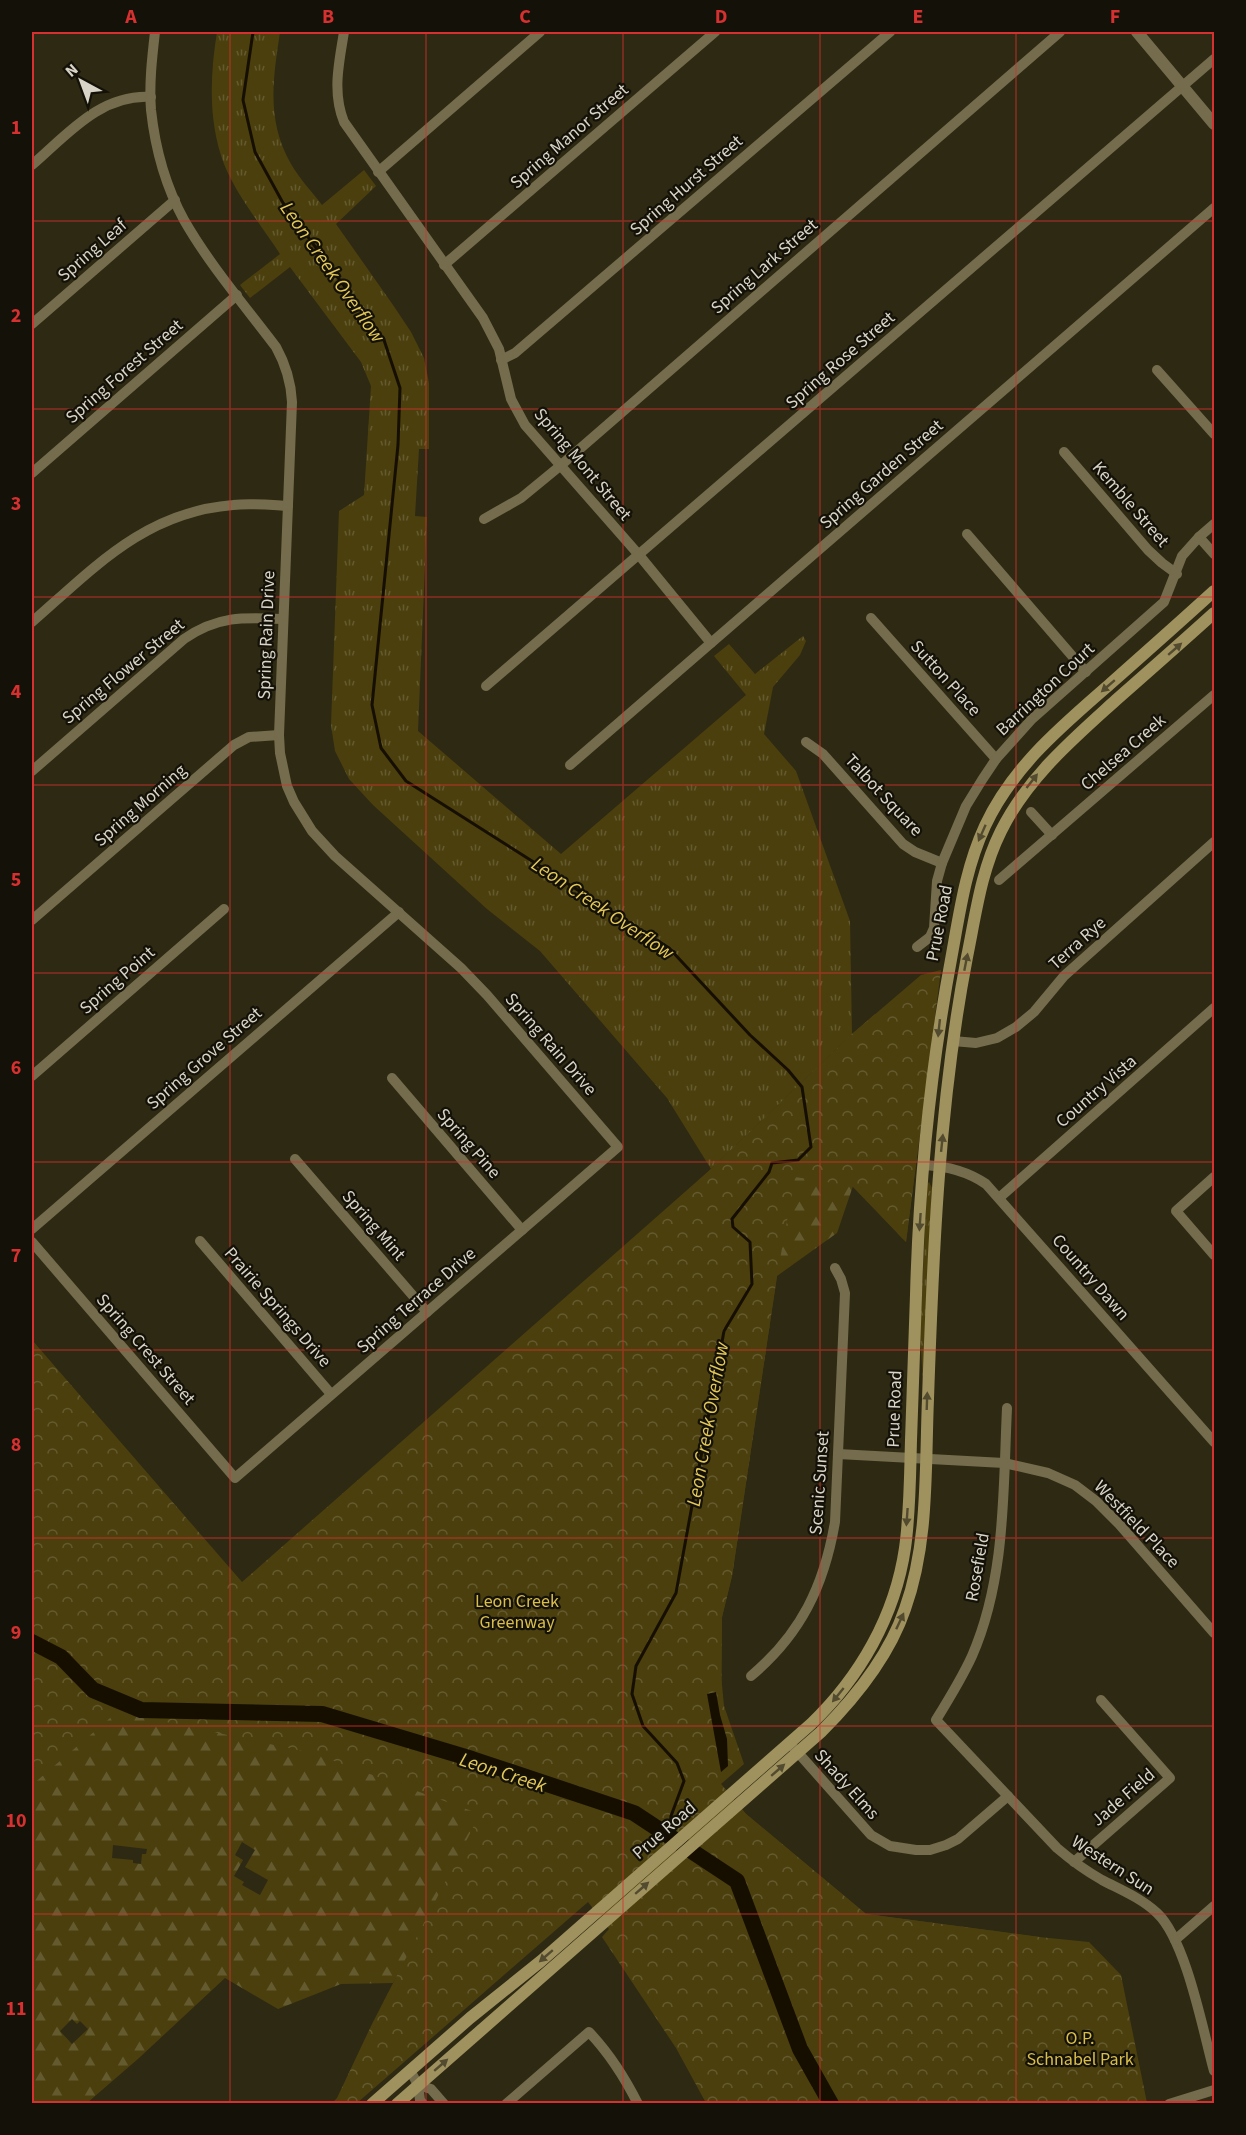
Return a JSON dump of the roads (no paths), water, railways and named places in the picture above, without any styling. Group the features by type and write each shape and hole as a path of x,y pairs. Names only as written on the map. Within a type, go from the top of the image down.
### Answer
{"main road":[{"name":"Prue Road","path":"794,1748 860,1666 890,1607 899,1578 905,1548 911,1458 917,1269 924,1165 940,1018 966,877 981,835 1003,793 1043,743 1215,591"},
{"name":"Prue Road","path":"398,2103 594,1922 794,1748 837,1716 856,1694 891,1641 914,1582 920,1551 926,1459 932,1270 939,1166 955,1019 979,891 987,862 1017,801 1055,755 1215,614"},
{"path":"1043,743 1055,755"},
{"name":"Prue Road","path":"372,2103 594,1922"}],"street":[{"name":"Spring Rain Drive","path":"155,32 150,81 155,137 162,165 175,200 199,244 282,358 291,384 279,735 283,769 294,802 322,844 488,995 618,1147"},
{"name":"Spring Mont Street","path":"344,32 337,74 337,96 348,130 483,318 494,337 514,407 525,425 639,555 711,643"},
{"path":"378,172 540,32"},
{"name":"Spring Manor Street","path":"444,265 715,32"},
{"name":"Spring Hurst Street","path":"501,360 515,353 890,32"},
{"name":"Spring Lark Street","path":"484,519 521,498 560,466 1060,32"},
{"path":"1137,32 1215,124"},
{"name":"Spring Rose Street","path":"486,686 1215,59"},
{"path":"32,165 101,107 127,98 151,97"},
{"name":"Spring Leaf","path":"32,324 175,200"},
{"name":"Spring Garden Street","path":"570,765 1215,208"},
{"name":"Spring Forest Street","path":"32,473 237,295"},
{"path":"1157,370 1215,434"},
{"name":"Kemble Street","path":"1064,452 1148,550 1177,574"},
{"path":"32,622 130,539 167,520 207,508 233,505 288,506"},
{"name":"Barrington Court","path":"917,947 925,942 933,928 937,881 942,863 966,806 996,759 1032,719 1164,602 1177,574 1182,556 1199,537 1214,526"},
{"path":"967,534 1086,672"},
{"path":"1199,537 1215,554"},
{"name":"Spring Flower Street","path":"32,771 175,647 199,629 225,619 249,617 282,619"},
{"name":"Sutton Place","path":"871,618 996,759"},
{"name":"Chelsea Creek","path":"999,880 1215,695"},
{"name":"Spring Morning","path":"32,920 234,745 249,737 279,735"},
{"name":"Talbot Square","path":"806,742 823,754 903,844 915,852 942,863"},
{"path":"1031,812 1052,835"},
{"name":"Terra Rye","path":"953,1041 976,1043 997,1038 1016,1027 1034,1012 1064,976 1215,842"},
{"name":"Spring Point","path":"32,1076 224,909"},
{"name":"Spring Grove Street","path":"32,1229 399,912"},
{"name":"Country Vista","path":"999,1198 1215,1008"},
{"name":"Spring Pine","path":"392,1078 522,1230"},
{"name":"Spring Terrace Drive","path":"235,1478 618,1147"},
{"name":"Spring Mint","path":"295,1160 427,1312"},
{"name":"Country Dawn","path":"924,1165 939,1166 976,1177 986,1184 1215,1442"},
{"path":"1215,1177 1176,1211 1215,1255"},
{"name":"Prairie Springs Drive","path":"200,1241 331,1394"},
{"name":"Spring Crest Street","path":"32,1242 235,1478"},
{"name":"Scenic Sunset","path":"751,1676 786,1641 804,1617 817,1590 830,1553 835,1522 845,1293 835,1268"},
{"name":"Rosefield","path":"936,1720 972,1655 991,1595 1000,1546 1007,1408"},
{"name":"Westfield Place","path":"838,1454 1004,1462 1048,1473 1075,1485 1096,1501 1119,1524 1215,1633"},
{"name":"Jade Field","path":"1074,1862 1170,1778 1101,1700"},
{"name":"Western Sun","path":"936,1720 1057,1848 1101,1879 1131,1894 1157,1913 1168,1925 1184,1961 1215,2071"},
{"name":"Shady Elms","path":"794,1748 871,1835 891,1846 930,1850 946,1845 958,1839 1008,1796"},
{"path":"1176,1940 1215,1906"},
{"path":"506,2103 589,2032 621,2070 639,2103"},
{"path":"410,2070 418,2085 420,2100 423,2103"},
{"path":"418,2085 431,2089 444,2103"},
{"path":"1169,2103 1215,2090"}],"waterway":[{"name":"Leon Creek Overflow","path":"253,32 243,100 255,152 283,203 384,340 400,388 398,445 372,705 381,748 406,781 669,948 802,1087 811,1147 798,1160 772,1163 769,1172 732,1219 733,1227 750,1242 752,1284 724,1331 676,1593 636,1666 632,1694 643,1726 677,1763 684,1781 671,1816 669,1836"},
{"name":"Leon Creek","path":"32,1642 61,1657 93,1690 141,1710 322,1714 472,1759 634,1813 737,1881 800,2049 831,2104"}],"park label":[{"name":"Leon Creek Greenway","path":"517,1611"},
{"name":"O.P. Schnabel Park","path":"1080,2048"}]}
